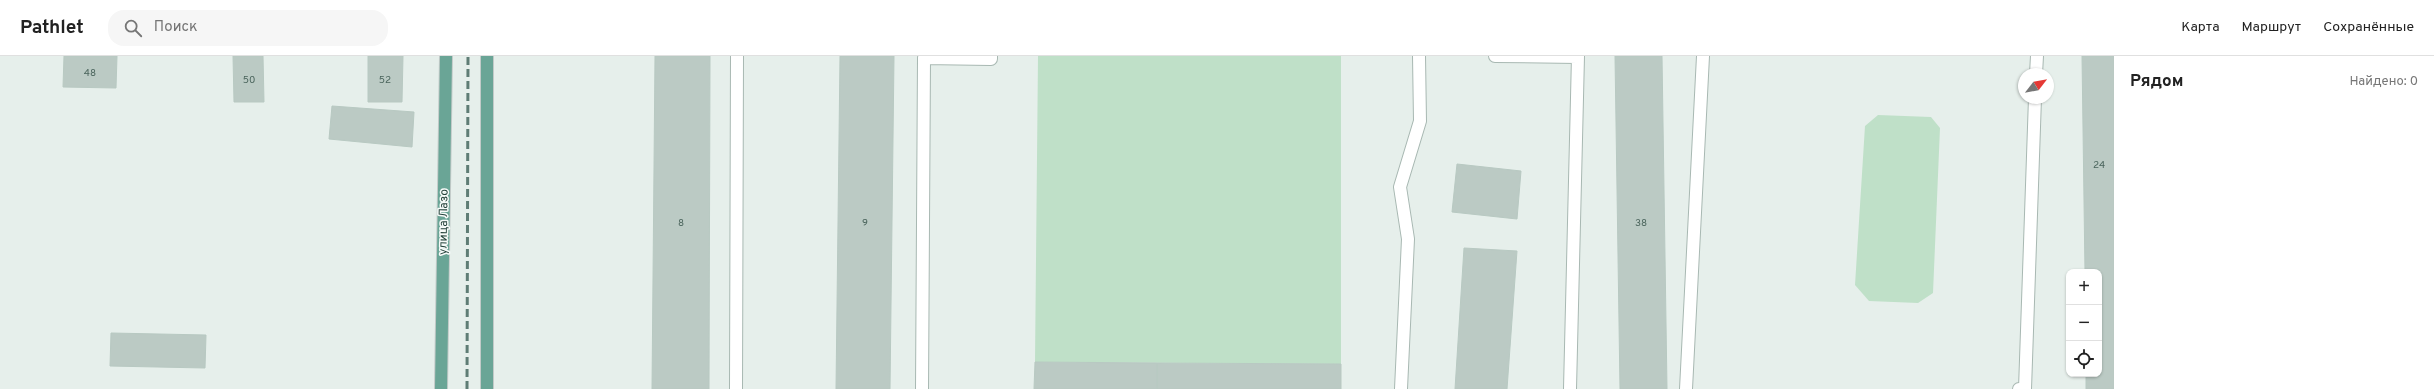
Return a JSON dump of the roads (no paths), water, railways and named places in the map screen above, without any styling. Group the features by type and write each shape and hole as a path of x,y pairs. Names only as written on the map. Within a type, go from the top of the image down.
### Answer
{"main road":[{"name":"улица Лазо","path":"440,389 446,56"},
{"path":"486,389 487,56"}],"street":[{"path":"736,389 737,56"},
{"path":"922,389 924,58 991,59 991,56"},
{"path":"1401,389 1408,239 1400,187 1420,120 1420,56"},
{"path":"1495,56 1578,56 1570,389"},
{"path":"1686,389 1703,56"},
{"path":"2036,68 2037,56"},
{"path":"2019,389 2025,389 2035,104"}],"railway":[{"path":"467,389 468,56"}]}
